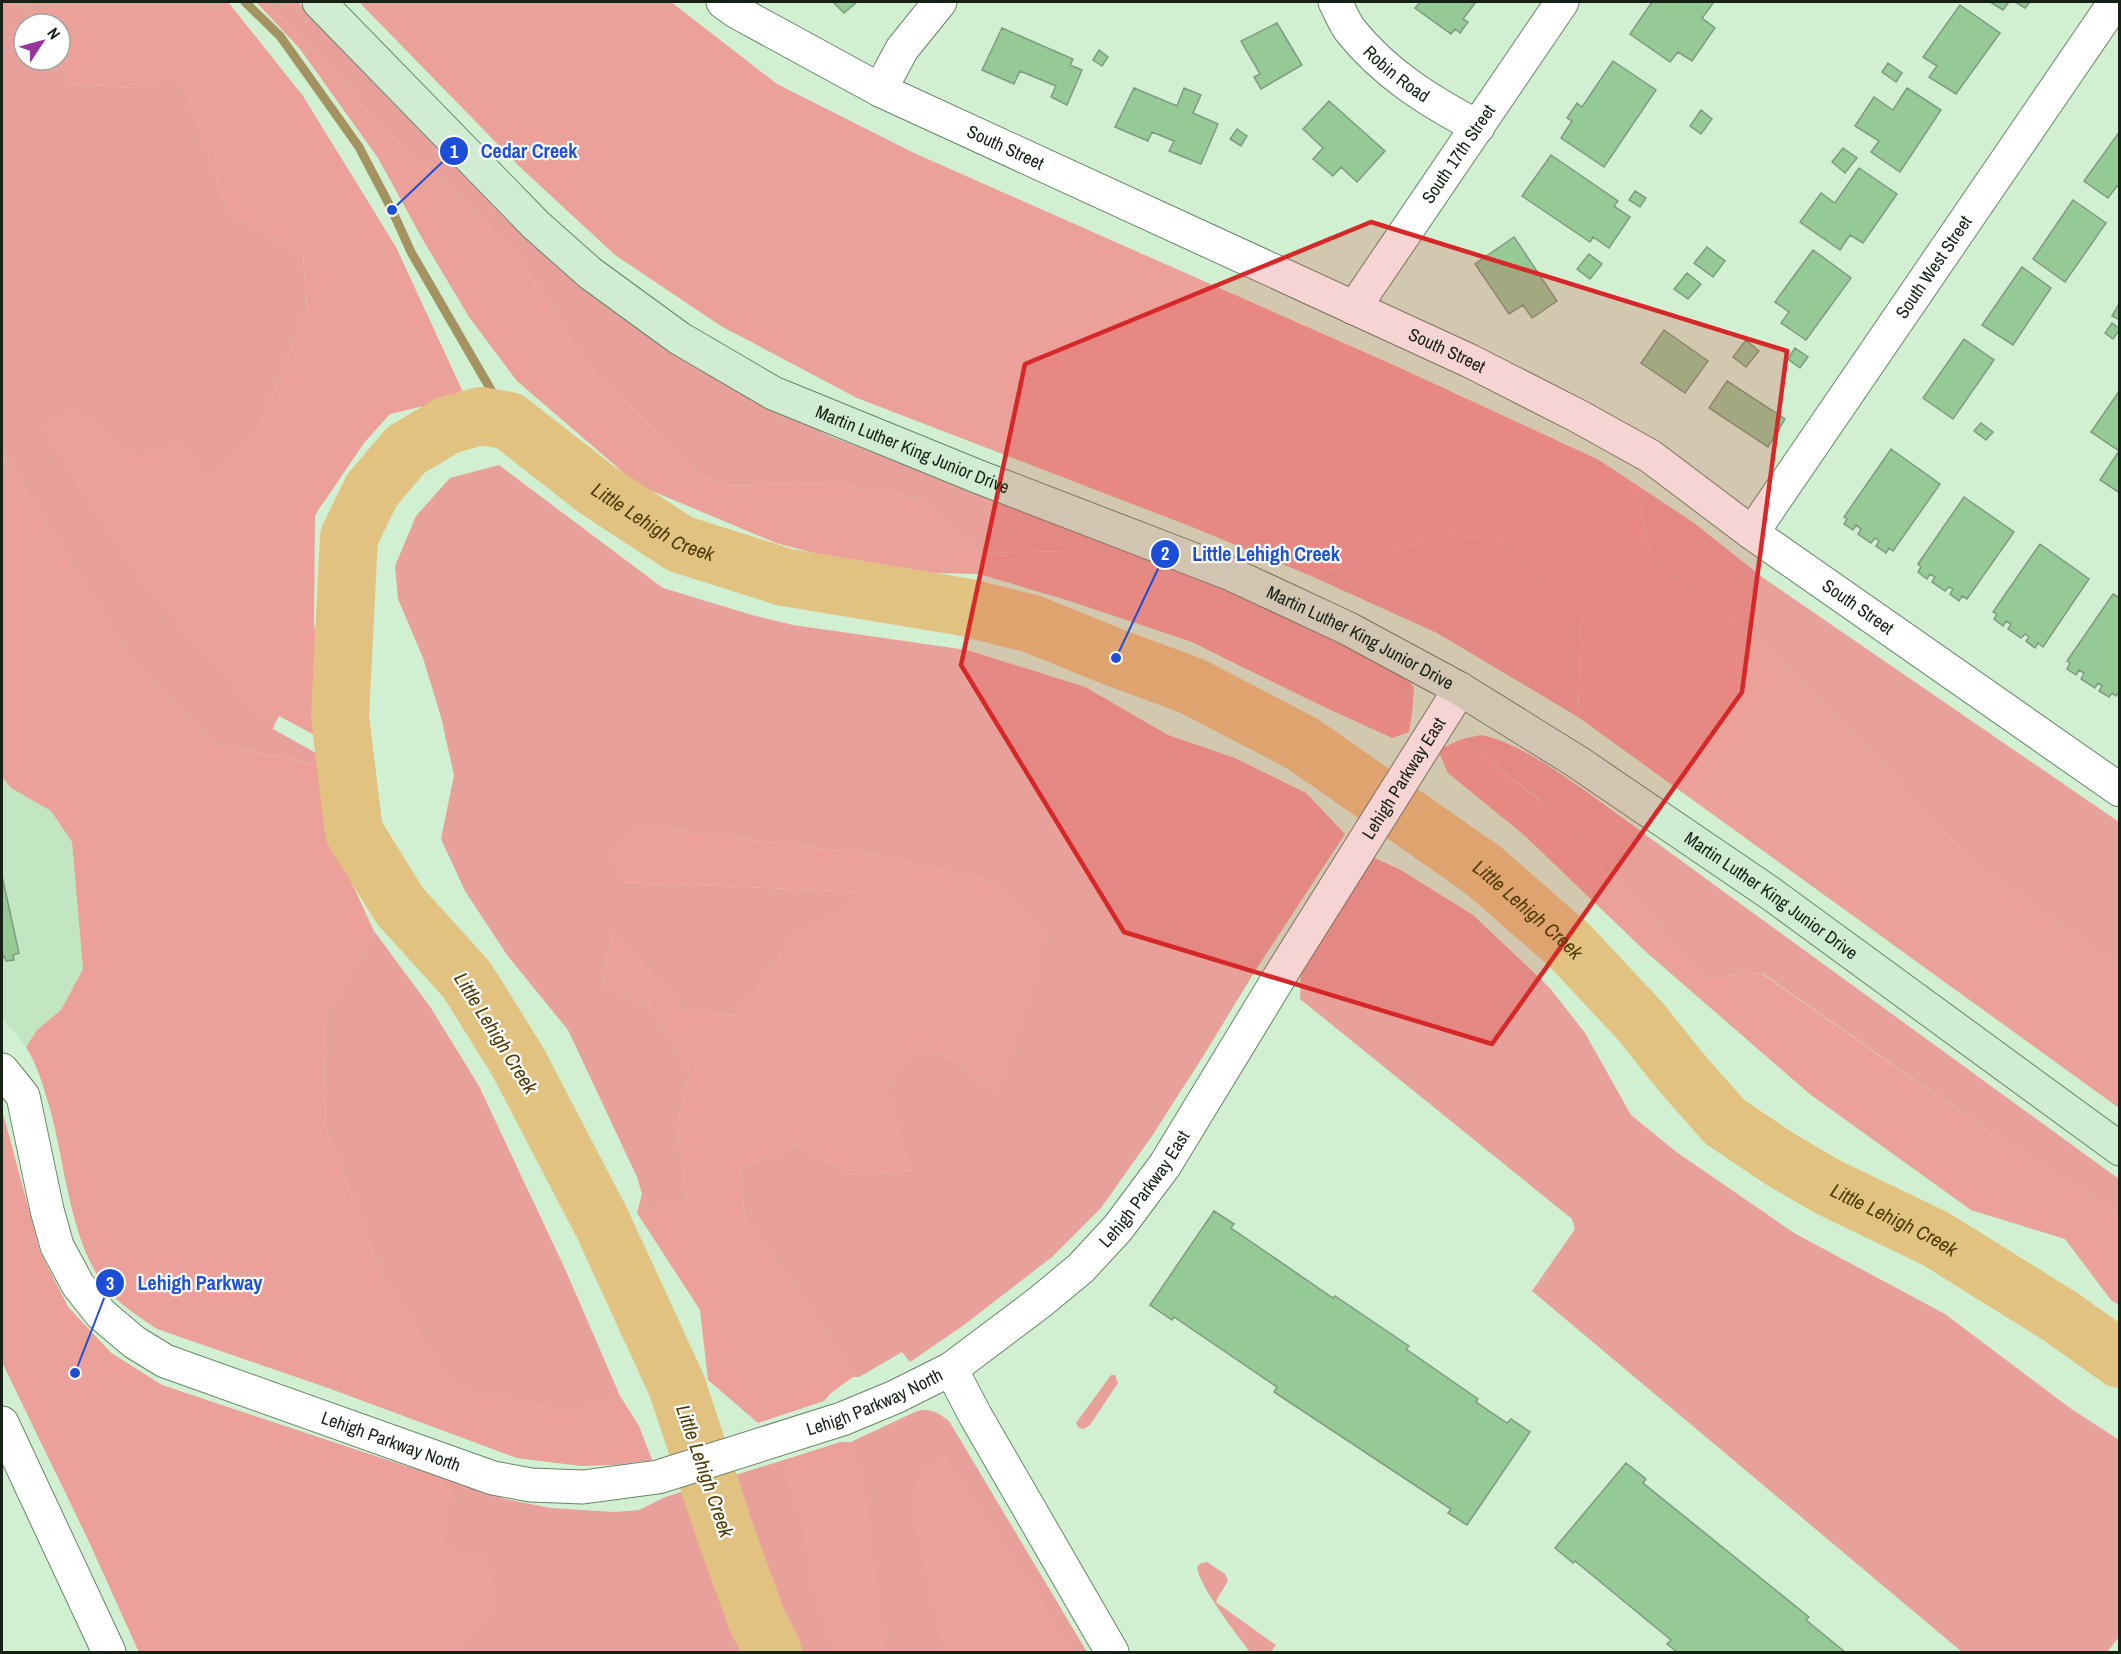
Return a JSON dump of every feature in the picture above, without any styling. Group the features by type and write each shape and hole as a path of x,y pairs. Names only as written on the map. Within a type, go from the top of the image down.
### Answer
{"main road":[{"name":"Martin Luther King Junior Drive","path":"319,2 536,225 590,273 679,338 773,393 979,477 1231,574 1347,628 1460,689 1576,761 1770,893 2120,1149"}],"street":[{"name":"South Street","path":"723,2 737,12 880,90 1470,361 1650,456 1752,533 2120,790"},
{"path":"880,90 902,49 940,2"},
{"name":"Robin Road","path":"1335,2 1349,28 1376,59 1426,99 1478,128"},
{"name":"South 17th Street","path":"1354,308 1562,2"},
{"name":"South West Street","path":"1752,533 2115,2"},
{"name":"Lehigh Parkway East","path":"951,1369 1040,1302 1080,1268 1118,1228 1165,1166 1220,1072 1460,689"},
{"name":"Lehigh Parkway North","path":"2,1070 23,1096 57,1246 83,1292 101,1314 134,1342 165,1361 493,1478 531,1485 583,1488 658,1476 842,1419 895,1397 951,1369"},
{"path":"951,1369 975,1415 1112,1653"},
{"path":"2,1423 109,1653"}],"highlighted area":[{"path":"1371,222 1787,351 1742,692 1492,1044 1124,932 961,665 1025,364"}],"shaded area":[{"path":"2,2 39,2 42,12 12,12 12,72 64,72 68,83 131,88 181,78 229,214 303,254 307,309 283,371 257,433 210,479 178,444 138,456 72,405 236,688 275,724 273,729 325,758 321,765 209,743 133,665 2,450"},
{"path":"39,2 228,2 303,96 396,247 462,390 449,400 390,414 364,443 315,515 314,623 331,744 279,716 275,724 236,688 147,594 39,428 72,404 90,421 138,455 178,444 210,478 257,433 307,309 303,254 229,214 181,79 131,88 68,83 64,72 72,72 72,12 42,12"},
{"path":"256,2 268,2 378,123 516,252 582,359 697,472 723,486 828,483 918,498 980,553 1065,551 1227,605 1403,697 1412,714 1409,732 1392,738 1192,642 1073,602 979,574 886,572 776,543 638,485 517,381 469,317 378,158 300,49"},
{"path":"268,2 298,2 461,170 751,396 830,436 1195,576 1325,634 1405,674 1414,688 1412,714 1403,697 1065,551 980,553 918,498 828,483 723,486 697,472 582,359 516,252 378,123"},
{"path":"359,2 671,2 777,84 914,153 1398,367 1599,460 1639,491 1652,566 1727,613 1860,745 1980,869 2119,968 2119,1108 1578,717 1581,615 1506,544 1451,534 1311,576 1192,527 857,398 721,326 615,255 521,168"},
{"path":"2,450 133,665 209,743 321,765 333,842 374,931 323,1016 326,1130 384,1282 461,1389 574,1414 620,1396 639,1426 652,1460 581,1466 517,1458 328,1388 157,1329 118,1301 98,1277 78,1230 48,1102 36,1067 26,1047 37,1030 61,1010 83,969 72,842 51,811 11,788 2,777"},
{"path":"1599,460 1694,523 1762,577 2119,822 2119,968 1980,869 1860,745 1727,613 1652,566 1639,491"},
{"path":"499,465 663,588 793,625 967,650 1085,687 1168,735 1235,758 1306,793 1345,834 1255,971 1152,1136 1101,1208 1052,1257 964,1325 910,1362 902,1352 859,1377 853,1377 795,1289 745,1220 740,1169 796,1145 852,1175 913,1170 885,1087 917,1045 957,1061 998,1093 1044,937 996,883 879,856 635,825 622,882 867,892 793,939 737,1016 683,1010 612,927 604,984 650,1006 690,1069 677,1126 687,1201 637,1213 642,1194 637,1177 568,1030 507,955 465,891 441,839 454,775 441,717 423,658 398,599 395,566 416,516 450,478"},
{"path":"1451,534 1506,544 1581,615 1578,717 1437,633 1311,576"},
{"path":"1481,735 1523,751 1579,786 2119,1179 2119,1214 2018,1152 1762,973 1704,978 1540,800 1462,739"},
{"path":"1462,739 1543,803 1704,978 1761,973 2018,1152 2119,1214 2119,1305 2111,1300 2065,1239 1971,1210 1811,1095 1646,952 1524,835 1448,773 1438,750"},
{"path":"2,777 11,788 51,811 72,842 83,969 61,1010 37,1030 26,1047 2,1017"},
{"path":"635,825 879,856 996,883 1044,937 1037,977 998,1093 957,1061 917,1045 885,1087 914,1170 852,1175 796,1145 740,1169 745,1220 795,1289 853,1377 824,1401 758,1423 708,1380 700,1310 637,1213 687,1201 677,1126 690,1069 650,1006 604,984 612,926 683,1010 737,1016 793,939 866,892 622,882 612,868 613,846"},
{"path":"1370,856 1399,869 1473,915 1550,988 1585,1033 1631,1115 1675,1151 1794,1233 1945,1314 2070,1408 2119,1440 2119,1637 2107,1652 1962,1652 1532,1291 1575,1229 1572,1219 1300,999 1301,974 1335,912"},
{"path":"374,931 431,1008 479,1086 566,1271 620,1396 574,1414 460,1389 384,1282 326,1130 323,1016"},
{"path":"2,1110 40,1252 68,1307 111,1353 161,1385 505,1499 551,1508 615,1512 639,1510 665,1497 841,1442 851,1442 917,1411 934,1411 949,1421 1087,1652 139,1652 87,1537 2,1362"},
{"path":"2,1110 40,1252 68,1307 111,1353 162,1385 454,1481 444,1547 489,1557 498,1609 458,1652 139,1652 87,1537 2,1362"},
{"path":"1111,1375 1115,1375 1118,1383 1090,1425 1084,1429 1079,1428 1076,1423"},
{"path":"841,1442 851,1442 864,1470 886,1652 833,1652 809,1580 801,1521 777,1463"},
{"path":"944,1453 1039,1593 1072,1652 943,1652 909,1504 920,1470"},
{"path":"1207,1562 1225,1574 1228,1581 1217,1603 1276,1645 1271,1652 1250,1652 1228,1623 1199,1575 1197,1567"}],"building":[{"path":"833,2 857,2 844,13"},
{"path":"1420,2 1476,2 1463,19 1468,22 1460,33 1455,29 1451,34 1415,8"},
{"path":"1652,2 1714,2 1702,18 1715,28 1692,61 1678,52 1670,62 1630,34"},
{"path":"1990,2 2009,2 2003,10"},
{"path":"2015,2 2030,2 2025,8"},
{"path":"1960,5 2000,33 1956,94 1929,77 1937,66 1923,57"},
{"path":"1277,23 1302,65 1261,89 1254,77 1260,74 1241,41"},
{"path":"1002,28 1073,59 1070,65 1082,70 1067,105 1051,97 1056,86 1020,71 1014,84 982,70"},
{"path":"1099,50 1108,57 1102,66 1093,60"},
{"path":"1613,61 1656,90 1604,167 1561,138 1572,121 1567,118 1577,103 1582,107"},
{"path":"1888,63 1902,73 1896,82 1882,72"},
{"path":"1134,88 1177,106 1184,88 1201,95 1193,113 1218,124 1201,164 1169,151 1174,141 1152,132 1148,141 1115,127"},
{"path":"1907,88 1941,110 1900,172 1871,152 1879,141 1855,126 1874,97 1893,110"},
{"path":"1329,101 1385,151 1357,182 1341,167 1333,176 1313,159 1323,148 1303,129"},
{"path":"1701,110 1712,119 1701,134 1690,126"},
{"path":"1237,129 1247,136 1241,146 1230,139"},
{"path":"2120,131 2120,187 2117,186 2108,198 2084,181"},
{"path":"1843,148 1857,158 1845,173 1832,162"},
{"path":"1551,155 1618,201 1614,206 1630,217 1609,248 1593,237 1590,242 1522,196"},
{"path":"1859,168 1897,194 1863,243 1850,235 1840,250 1800,222 1821,193 1835,203"},
{"path":"1635,191 1646,198 1640,207 1629,200"},
{"path":"2073,200 2106,223 2065,282 2033,259"},
{"path":"1514,237 1557,301 1532,318 1523,305 1509,314 1475,264"},
{"path":"1707,247 1725,261 1713,277 1694,263"},
{"path":"1813,250 1851,278 1806,340 1781,323 1789,312 1775,302"},
{"path":"1589,254 1602,264 1590,279 1577,269"},
{"path":"2022,267 2051,288 2013,345 1982,325"},
{"path":"1687,273 1701,284 1688,299 1674,289"},
{"path":"2120,302 2120,320 2112,316"},
{"path":"2112,323 2120,329 2113,339 2105,333"},
{"path":"1664,330 1708,361 1685,393 1641,363"},
{"path":"1964,339 1994,360 1953,419 1923,398"},
{"path":"1746,340 1759,351 1746,367 1733,357"},
{"path":"1795,348 1808,357 1800,368 1788,359"},
{"path":"1727,381 1785,419 1768,447 1709,408"},
{"path":"2120,390 2120,493 2100,480 2119,451 2091,432"},
{"path":"1981,423 1993,432 1986,440 1974,431"},
{"path":"1891,449 1940,484 1893,551 1889,548 1886,553 1876,546 1879,541 1875,538 1871,543 1858,534 1861,529 1856,525 1853,530 1844,524 1847,519 1844,517"},
{"path":"1964,497 2014,532 1967,599 1962,596 1959,601 1950,594 1953,589 1949,587 1945,591 1932,582 1935,577 1930,574 1927,579 1918,572 1921,567 1918,564"},
{"path":"2040,544 2089,579 2043,647 2038,643 2035,648 2026,641 2029,637 2025,634 2021,638 2008,629 2011,624 2006,621 2003,626 1994,619 1997,614 1993,612"},
{"path":"2113,594 2120,598 2120,691 2116,696 2112,693 2109,697 2099,691 2102,686 2098,683 2095,688 2081,679 2084,673 2079,670 2076,675 2067,669 2070,663 2067,661"},
{"path":"2,876 19,953 13,955 14,960 6,961 4,956 2,957"},
{"path":"1214,1211 1234,1224 1231,1228 1333,1298 1335,1296 1409,1346 1406,1349 1478,1399 1476,1402 1507,1423 1511,1419 1530,1432 1467,1525 1448,1513 1451,1509 1274,1392 1277,1387 1174,1317 1172,1320 1150,1305"},
{"path":"1626,1463 1646,1479 1643,1483 1809,1617 1806,1620 1845,1652 1677,1652 1667,1644 1671,1640 1575,1561 1573,1563 1555,1548"}],"waterway":[{"path":"245,2 280,36 359,147 411,252 509,421"},
{"name":"Little Lehigh Creek","path":"773,1652 757,1620 725,1532 677,1386 602,1223 518,1062 467,980 400,906 354,832 340,717 349,537 372,490 406,450 448,425 481,416 509,421 596,489 680,544 784,577 964,607 1032,624 1192,686 1303,744 1483,870 1569,945 1641,1022 1725,1122 1780,1159 1828,1187 1936,1239 2061,1317 2120,1359"},
{"path":"755,1652 757,1620"}],"place":[{"name":"Cedar Creek","path":"392,210"},
{"name":"Little Lehigh Creek","path":"1116,658"},
{"name":"Lehigh Parkway","path":"75,1373"}]}
